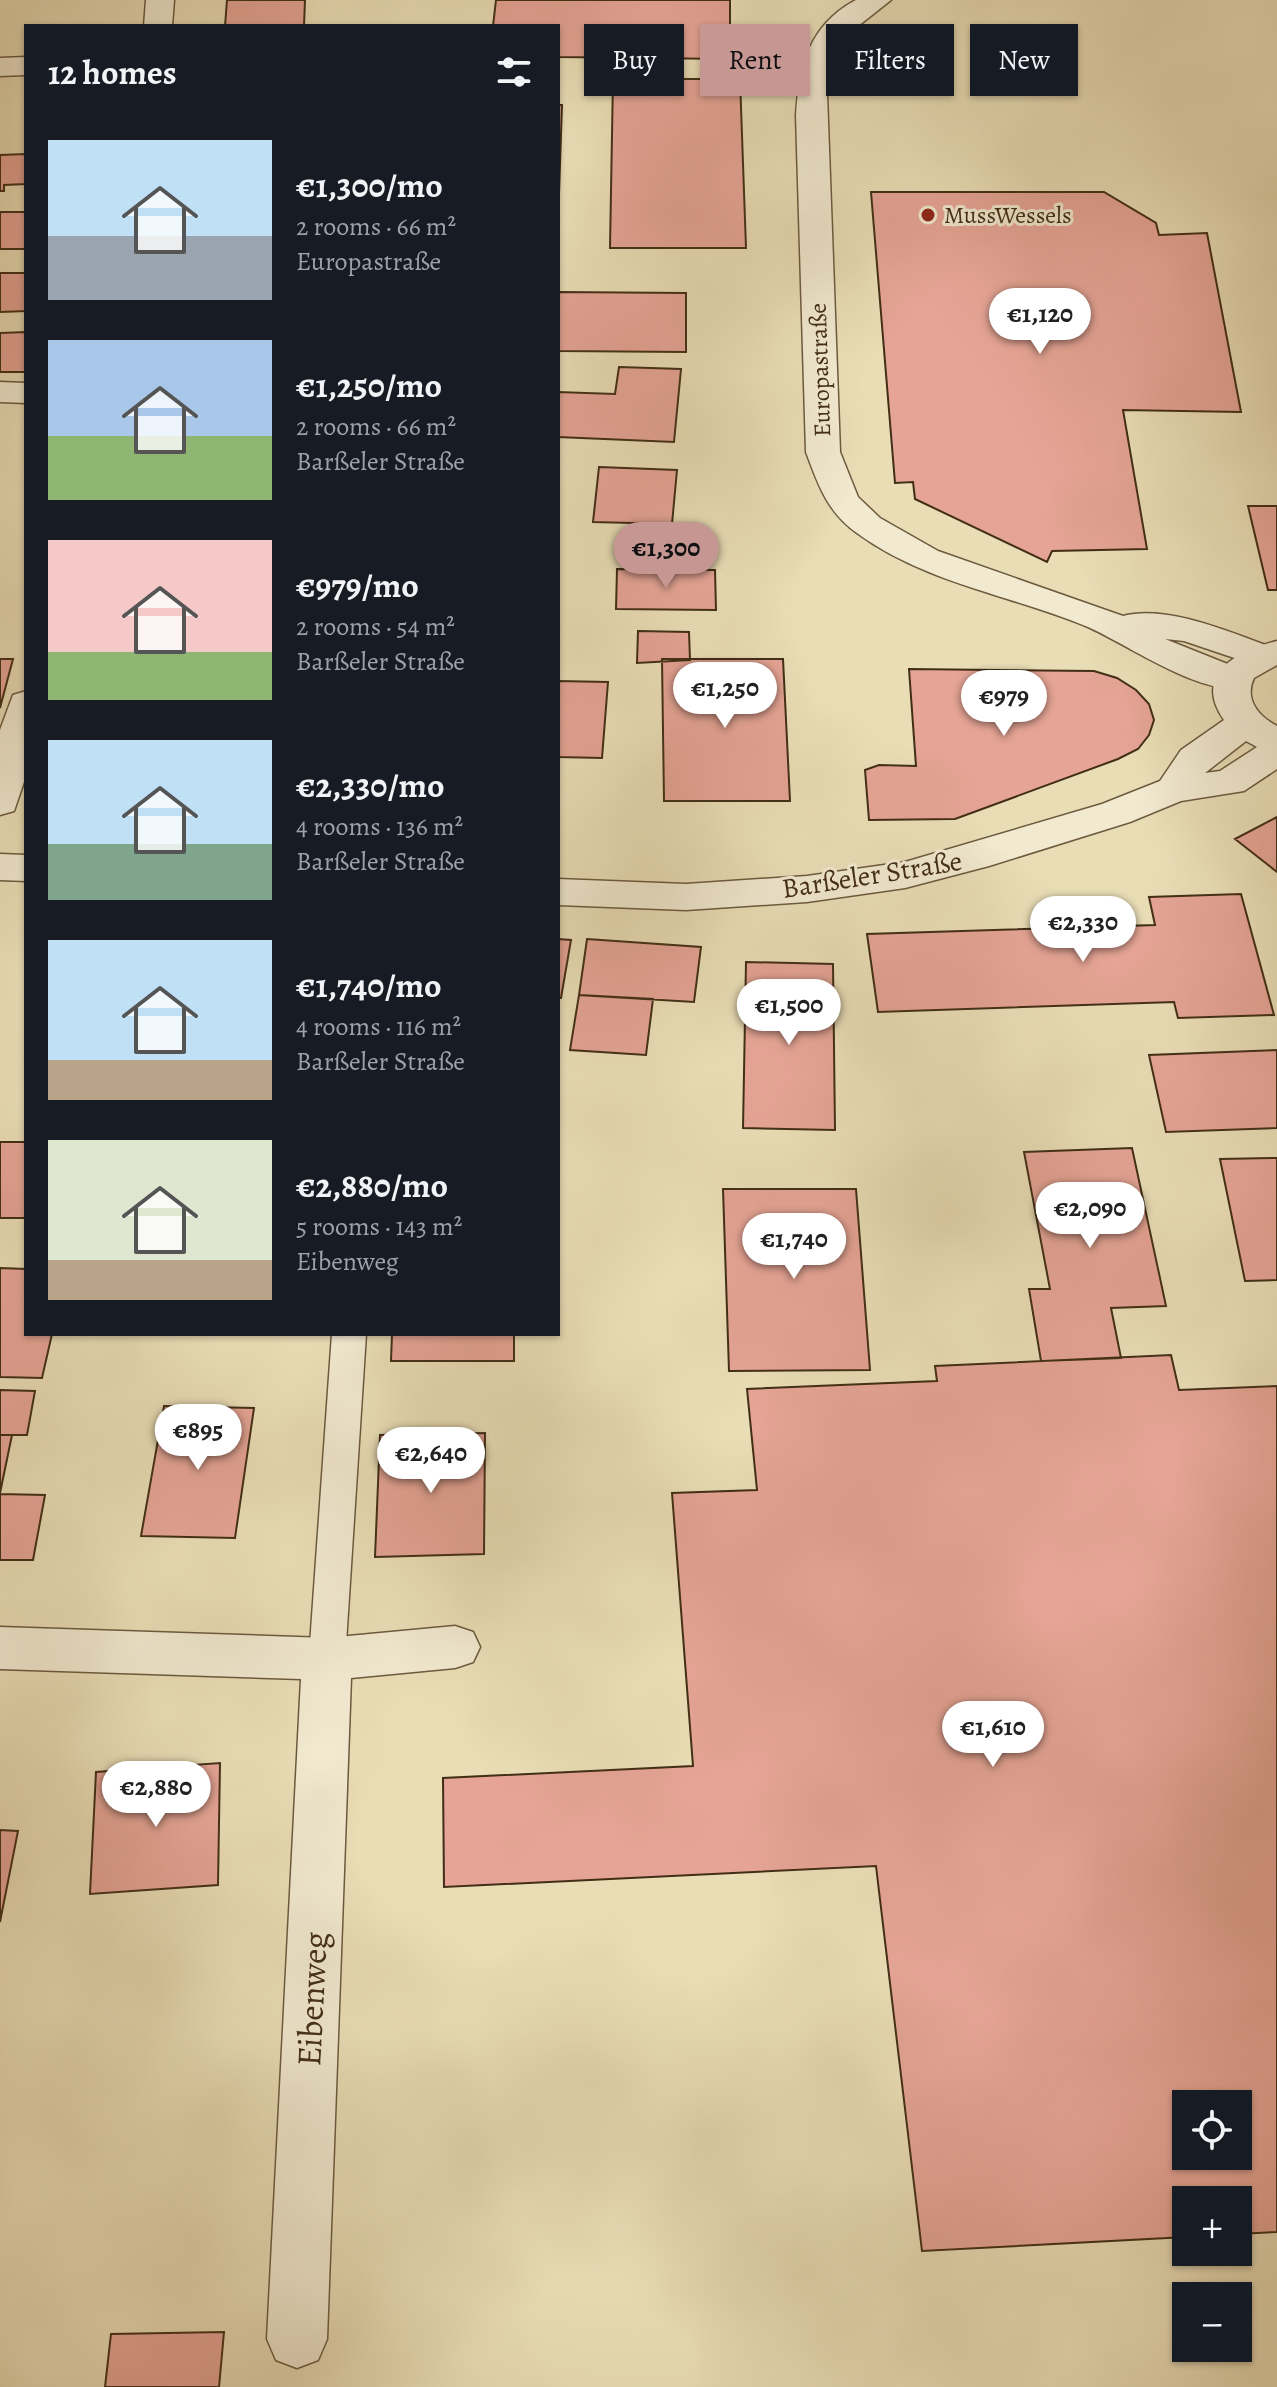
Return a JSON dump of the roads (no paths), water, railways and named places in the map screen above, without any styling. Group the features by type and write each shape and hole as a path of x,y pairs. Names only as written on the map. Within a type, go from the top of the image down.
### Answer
{"street":[{"path":"158,24 160,0"},
{"name":"Europastraße","path":"854,4 821,44 813,78 811,115 823,452 842,501 868,525 925,559 1102,620 1165,654 1232,679"},
{"path":"0,67 24,66"},
{"path":"0,392 24,393"},
{"name":"Europastraße","path":"1102,620 1190,631 1269,654"},
{"path":"1174,790 1195,759 1261,732 1234,709 1229,694 1232,679 1243,665 1269,654"},
{"path":"0,802 24,711"},
{"name":"Barßeler Straße","path":"560,892 686,897 807,889 905,875 1004,849 1116,813 1174,790 1230,782 1277,752"},
{"path":"0,867 24,868"},
{"path":"0,1648 327,1659 455,1647"},
{"name":"Eibenweg","path":"297,2339 327,1659"}],"lane":[{"path":"327,1659 349,1336"}],"place":[{"name":"MussWessels","path":"928,215"}]}
